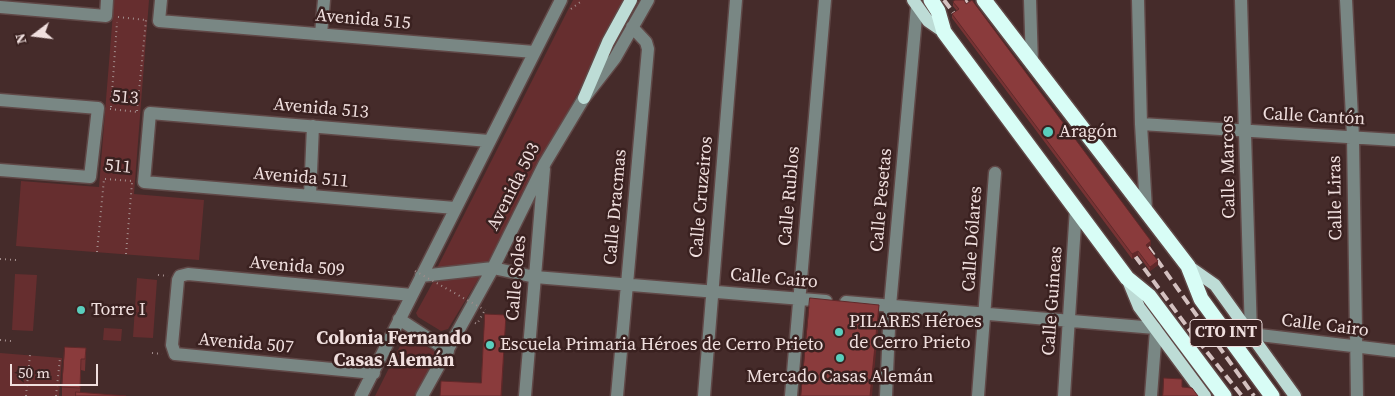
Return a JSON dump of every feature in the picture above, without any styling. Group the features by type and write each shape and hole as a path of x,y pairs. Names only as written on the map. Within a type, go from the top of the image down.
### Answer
{"highway":[{"name":"CTO INT","path":"984,0 1188,266 1201,299 1272,396"},
{"name":"CTO INT","path":"920,2 938,11 944,32 1128,278 1149,296 1224,396"}],"main road":[{"path":"584,98 608,42 631,0"},
{"name":"CTO INT","path":"1188,266 1215,285 1295,396"},
{"name":"CTO INT","path":"1128,278 1139,307 1205,396"}],"street":[{"path":"0,7 112,17 107,0"},
{"path":"159,21 161,0"},
{"path":"321,34 324,0"},
{"path":"360,396 374,373 412,295 418,273 455,208 561,0"},
{"name":"Avenida 503","path":"422,396 493,268 545,162 584,98 615,58 648,0"},
{"name":"Calle Cruzeiros","path":"704,396 736,0"},
{"name":"Calle Rublos","path":"791,396 825,0"},
{"path":"1030,0 1032,64"},
{"path":"1138,0 1141,124 1146,209"},
{"name":"Calle Marcos","path":"1241,0 1251,334"},
{"name":"Calle Liras","path":"1346,0 1353,137 1357,396"},
{"name":"Calle Pesetas","path":"886,396 890,306 920,2"},
{"name":"Avenida 515","path":"159,21 534,52"},
{"name":"Calle Dracmas","path":"617,396 648,49 646,42 632,27"},
{"path":"0,100 104,109 90,177 0,170"},
{"path":"138,182 150,113"},
{"name":"Avenida 513","path":"150,113 490,141"},
{"name":"Calle Cantón","path":"1141,124 1395,140"},
{"path":"310,196 313,126"},
{"name":"Calle Soles","path":"525,396 545,162"},
{"name":"Calle Dólares","path":"978,396 995,173"},
{"name":"Avenida 511","path":"138,182 455,208"},
{"name":"Calle Guineas","path":"1064,396 1076,208"},
{"name":"Calle Cairo","path":"418,273 493,268 535,277 1156,329"},
{"name":"Avenida 509","path":"175,354 172,345 177,284 180,276 188,274 412,295"},
{"path":"399,319 448,351"},
{"path":"1151,396 1156,329"},
{"name":"Calle Cairo","path":"1251,334 1355,348 1395,351"},
{"name":"Avenida 507","path":"175,354 374,373"},
{"path":"430,396 431,382"}],"path":[{"path":"104,109 112,17 159,21"},
{"path":"137,112 146,20"},
{"name":"513","path":"104,109 150,113"},
{"name":"511","path":"90,177 138,182"},
{"path":"97,252 104,179"},
{"path":"126,254 138,182"},
{"path":"0,259 16,260"},
{"path":"418,273 485,310 477,324"},
{"path":"0,340 11,341"},
{"path":"26,396 30,355"},
{"path":"56,396 60,358"}],"shaded area":[{"path":"114,0 149,0 134,194 204,200 199,260 16,246 21,181 99,187"},
{"path":"573,0 627,0 488,262 437,268"},
{"path":"482,273 448,329 441,331 418,317 416,313 433,282"},
{"path":"15,274 37,275 33,331 12,330"},
{"path":"137,278 157,280 153,338 133,337"},
{"path":"104,328 122,329 121,341 103,340"},
{"path":"413,338 434,351 436,357 414,396 375,396 401,344"},
{"path":"0,353 62,358 59,396 0,396"}],"building":[{"path":"955,0 964,0 966,4 972,0 1151,241 1146,245 1158,261 1150,267 1138,251 1132,254 952,14 959,9 953,2"},
{"name":"Mercado Casas Alemán","path":"810,298 879,305 870,396 801,396"},
{"path":"485,314 506,315 501,396 440,396 441,381 481,383"},
{"path":"65,347 86,348 85,359 81,359 80,388 62,387"},
{"path":"1164,378 1182,379 1182,387 1192,388 1198,396 1163,396"},
{"path":"76,392 126,396 76,396"}],"railway":[{"path":"944,0 956,16"},
{"path":"965,0 969,6"},
{"path":"1148,247 1254,396"},
{"path":"1135,256 1191,332 1242,396"}],"place":[{"name":"Aragón","path":"1048,132"},
{"name":"Torre I","path":"81,310"},
{"name":"PILARES Héroes de Cerro Prieto","path":"839,332"},
{"name":"Escuela Primaria Héroes de Cerro Prieto","path":"490,345"},
{"name":"Mercado Casas Alemán","path":"840,358"}],"district":[{"name":"Colonia Fernando Casas Alemán","path":"394,350"}]}
